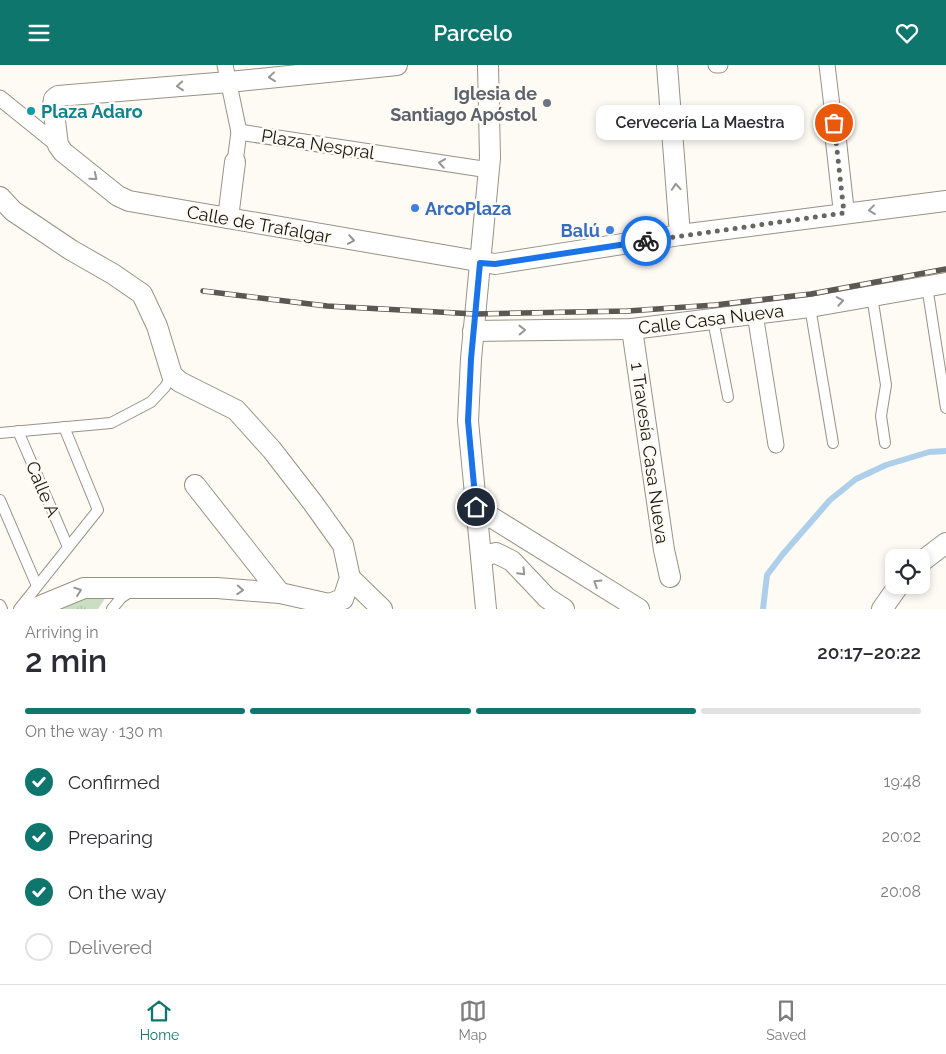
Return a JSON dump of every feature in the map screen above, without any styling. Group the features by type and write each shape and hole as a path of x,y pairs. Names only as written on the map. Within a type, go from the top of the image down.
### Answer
{"street":[{"path":"58,145 53,105 54,99 58,96 227,74 397,65"},
{"path":"486,609 468,428 474,322 490,158 488,65"},
{"path":"667,65 680,235"},
{"path":"827,65 844,213"},
{"path":"227,74 239,132 228,218"},
{"path":"0,98 58,145"},
{"name":"Plaza Nespral","path":"239,132 489,170"},
{"name":"Calle de Trafalgar","path":"58,145 63,152 118,196 129,201 480,263 495,264 680,235 946,201"},
{"path":"0,197 13,211 142,294 157,326 172,375 180,382 236,410 272,450 343,545 350,577 342,599 330,607 280,593 217,588 84,588 33,609"},
{"name":"Calle Casa Nueva","path":"474,322 632,329 810,307 937,285"},
{"path":"755,314 776,445"},
{"name":"1 Travesía Casa Nueva","path":"632,329 664,550 670,577"},
{"path":"195,485 280,593"},
{"path":"478,520 491,517 639,609"},
{"path":"930,555 946,543"},
{"path":"481,556 496,553 512,561 547,598 564,609"},
{"path":"350,577 382,609"},
{"path":"882,609 893,594"}],"lane":[{"path":"937,285 946,408"},
{"path":"872,296 886,385 881,416 885,443"},
{"path":"810,307 833,443"},
{"path":"713,319 728,397"},
{"path":"0,433 111,423 151,402 165,387 172,375"},
{"path":"19,609 98,510 64,427"},
{"name":"Calle A","path":"18,431 68,547"},
{"path":"0,499 37,586"},
{"path":"112,609 132,589"},
{"path":"0,605 2,609"}],"green space":[{"path":"106,597 98,609 56,609 85,598"}],"waterway":[{"path":"763,609 767,575 830,500 856,479 886,465 929,452 946,451"}],"railway":[{"path":"203,291 327,306 475,314 628,311 715,305 811,294 946,269"}],"way so far":[{"path":"646,241 844,213 834,123"}],"place":[{"name":"Iglesia de Santiago Apóstol","path":"547,103"},
{"name":"Plaza Adaro","path":"31,111"},
{"name":"Cervecería La Maestra","path":"834,123"},
{"name":"ArcoPlaza","path":"415,208"},
{"name":"Balú","path":"610,230"}],"route":[{"path":"476,507 468,421 471,359 480,263 495,264 646,241"}]}
